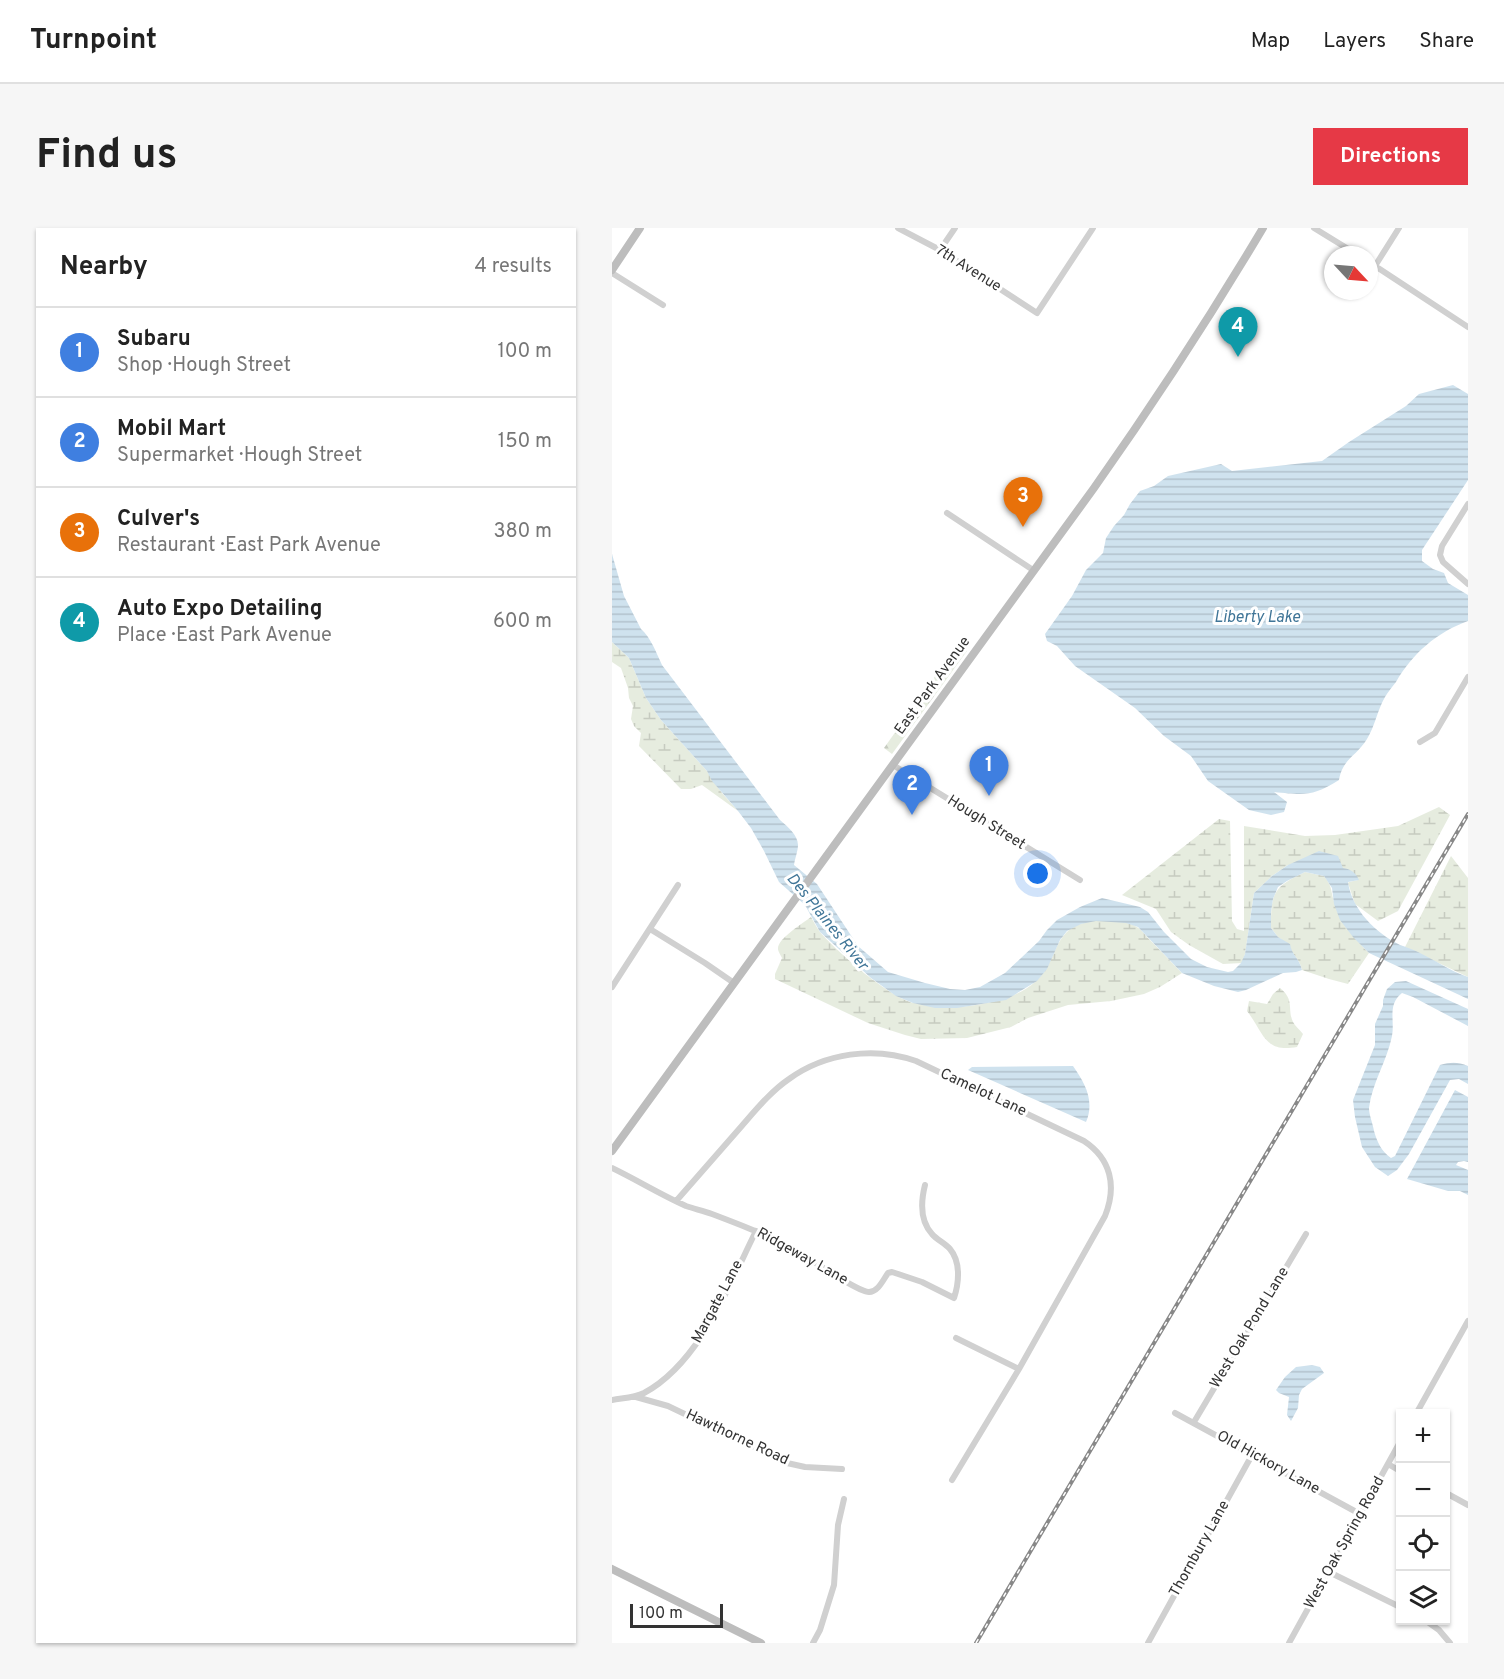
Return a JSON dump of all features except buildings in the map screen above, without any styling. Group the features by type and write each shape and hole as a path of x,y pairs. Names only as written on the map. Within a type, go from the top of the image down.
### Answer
{"main road":[{"path":"612,271 640,228"},
{"name":"East Park Avenue","path":"612,1151 1094,488 1219,303 1263,228"},
{"path":"612,1569 761,1643"}],"street":[{"name":"7th Avenue","path":"898,228 940,250 1037,313 1093,228"},
{"path":"940,250 955,228"},
{"path":"1314,228 1343,246"},
{"path":"1378,256 1399,228"},
{"path":"1378,268 1468,327"},
{"path":"612,271 663,305"},
{"path":"1468,504 1442,546 1440,555 1443,562 1468,584"},
{"path":"947,513 1033,570"},
{"path":"1420,742 1435,733 1468,677"},
{"name":"Hough Street","path":"892,765 1080,880"},
{"path":"612,987 678,885"},
{"path":"650,929 734,983"},
{"name":"Camelot Lane","path":"677,1200 763,1102 788,1079 815,1064 855,1054 889,1054 916,1061 1092,1146 1107,1166 1112,1185 1110,1205 1019,1369 952,1480"},
{"name":"Ridgeway Lane","path":"612,1168 687,1206 756,1231 791,1248 865,1291 876,1290 888,1273 892,1272 922,1282 954,1298 957,1290 957,1265 954,1254 932,1234 923,1218 922,1197 925,1185"},
{"name":"Margate Lane","path":"612,1400 643,1394 692,1350 722,1299 756,1231"},
{"name":"West Oak Pond Lane","path":"1194,1422 1306,1234"},
{"path":"1418,1409 1468,1321"},
{"path":"956,1338 1019,1369"},
{"name":"Hawthorne Road","path":"633,1397 641,1397 668,1406 787,1463 805,1467 842,1469"},
{"name":"Old Hickory Lane","path":"1175,1413 1360,1514"},
{"name":"West Oak Spring Road","path":"1289,1643 1396,1450"},
{"name":"Thornbury Lane","path":"1148,1643 1252,1455"},
{"path":"1388,1464 1396,1468"},
{"path":"1450,1495 1468,1505"},
{"path":"813,1643 823,1621 834,1585 838,1525 844,1500"},
{"path":"1329,1572 1396,1605"},
{"path":"1432,1625 1450,1643"}],"green space":[{"path":"612,642 629,658 646,698 661,720 707,771 738,811 702,785 691,789 681,789 639,746 641,733 631,719 633,706 621,668 612,662"},
{"path":"958,644 967,651 892,754 884,748"},
{"path":"1439,807 1450,815 1398,911 1378,921 1355,904 1348,883 1358,880 1348,869 1288,865 1254,893 1242,963 1223,964 1189,945 1171,932 1156,909 1122,895 1219,819 1230,821 1232,921 1237,929 1244,931 1244,826 1305,836 1335,835 1398,826"},
{"path":"1451,856 1468,878 1468,977 1405,947"},
{"path":"1305,872 1324,876 1343,919 1369,953 1348,984 1302,970 1289,945 1271,928 1273,899 1276,893 1286,882"},
{"path":"811,917 828,941 878,984 904,999 923,1005 948,1007 974,1005 997,1001 1018,993 1043,974 1060,940 1066,933 1083,923 1096,921 1118,921 1137,927 1182,973 1144,994 1111,1001 1068,1005 1028,1018 1011,1027 967,1038 921,1039 868,1023 775,979 782,958 778,950 779,945 791,932"},
{"path":"1280,988 1288,997 1293,1022 1303,1034 1297,1047 1286,1048 1271,1044 1247,1011 1249,1001 1267,1004"}],"water":[{"name":"Liberty Lake","path":"1453,385 1468,394 1468,480 1422,550 1422,561 1444,573 1448,583 1468,595 1468,621 1446,631 1426,645 1410,662 1385,697 1367,739 1347,762 1339,780 1308,794 1274,792 1287,802 1284,812 1271,815 1249,810 1208,781 1191,756 1164,736 1135,708 1075,666 1057,646 1047,641 1045,634 1072,596 1086,570 1103,553 1106,538 1140,491 1154,486 1168,476 1221,464 1232,471 1322,461 1406,406 1419,394"},
{"name":"Des Plaines River","path":"612,554 624,596 662,665 798,841 794,865 817,884 858,946 888,972 950,989 965,990 980,987 1005,973 1039,941 1057,920 1102,898 1140,907 1148,912 1191,959 1207,967 1233,971 1241,963 1245,954 1254,893 1288,865 1319,851 1338,856 1343,868 1351,870 1356,875 1359,880 1348,882 1354,902 1367,920 1382,934 1468,977 1468,999 1369,953 1340,920 1334,904 1332,888 1324,876 1305,872 1278,887 1271,912 1271,928 1278,937 1290,944 1302,970 1283,973 1246,990 1238,992 1214,986 1182,973 1138,927 1126,923 1096,921 1081,924 1067,931 1060,940 1047,969 1037,981 1006,1000 957,1008 935,1008 896,996 871,978 820,932 805,905 779,882 751,828 712,781 707,771 661,720 646,698 629,658 612,642"},
{"path":"1406,981 1468,1009 1468,1026 1413,997 1402,993 1397,998 1393,1008 1390,1045 1373,1090 1369,1108 1375,1135 1382,1150 1391,1158 1395,1156 1440,1065 1454,1063 1468,1066 1468,1084 1459,1079 1450,1080 1409,1154 1397,1170 1388,1176 1375,1167 1362,1147 1353,1100 1375,1045 1375,1024 1387,989 1395,982"},
{"path":"1073,1066 1089,1100 1089,1114 1086,1122 968,1070 972,1067"},
{"path":"1455,1090 1468,1097 1468,1162 1458,1162 1456,1165 1468,1170 1468,1195 1460,1191 1448,1191 1407,1179"},
{"path":"1312,1365 1320,1367 1324,1373 1302,1389 1298,1408 1291,1421 1287,1415 1289,1397 1276,1390 1296,1367"}],"railway":[{"path":"976,1643 1468,814"}],"place":[{"name":"Auto Expo Detailing","path":"1238,357"},
{"name":"Culver's","path":"1023,527"},
{"name":"Subaru","path":"989,796"},
{"name":"Mobil Mart","path":"912,815"}]}
